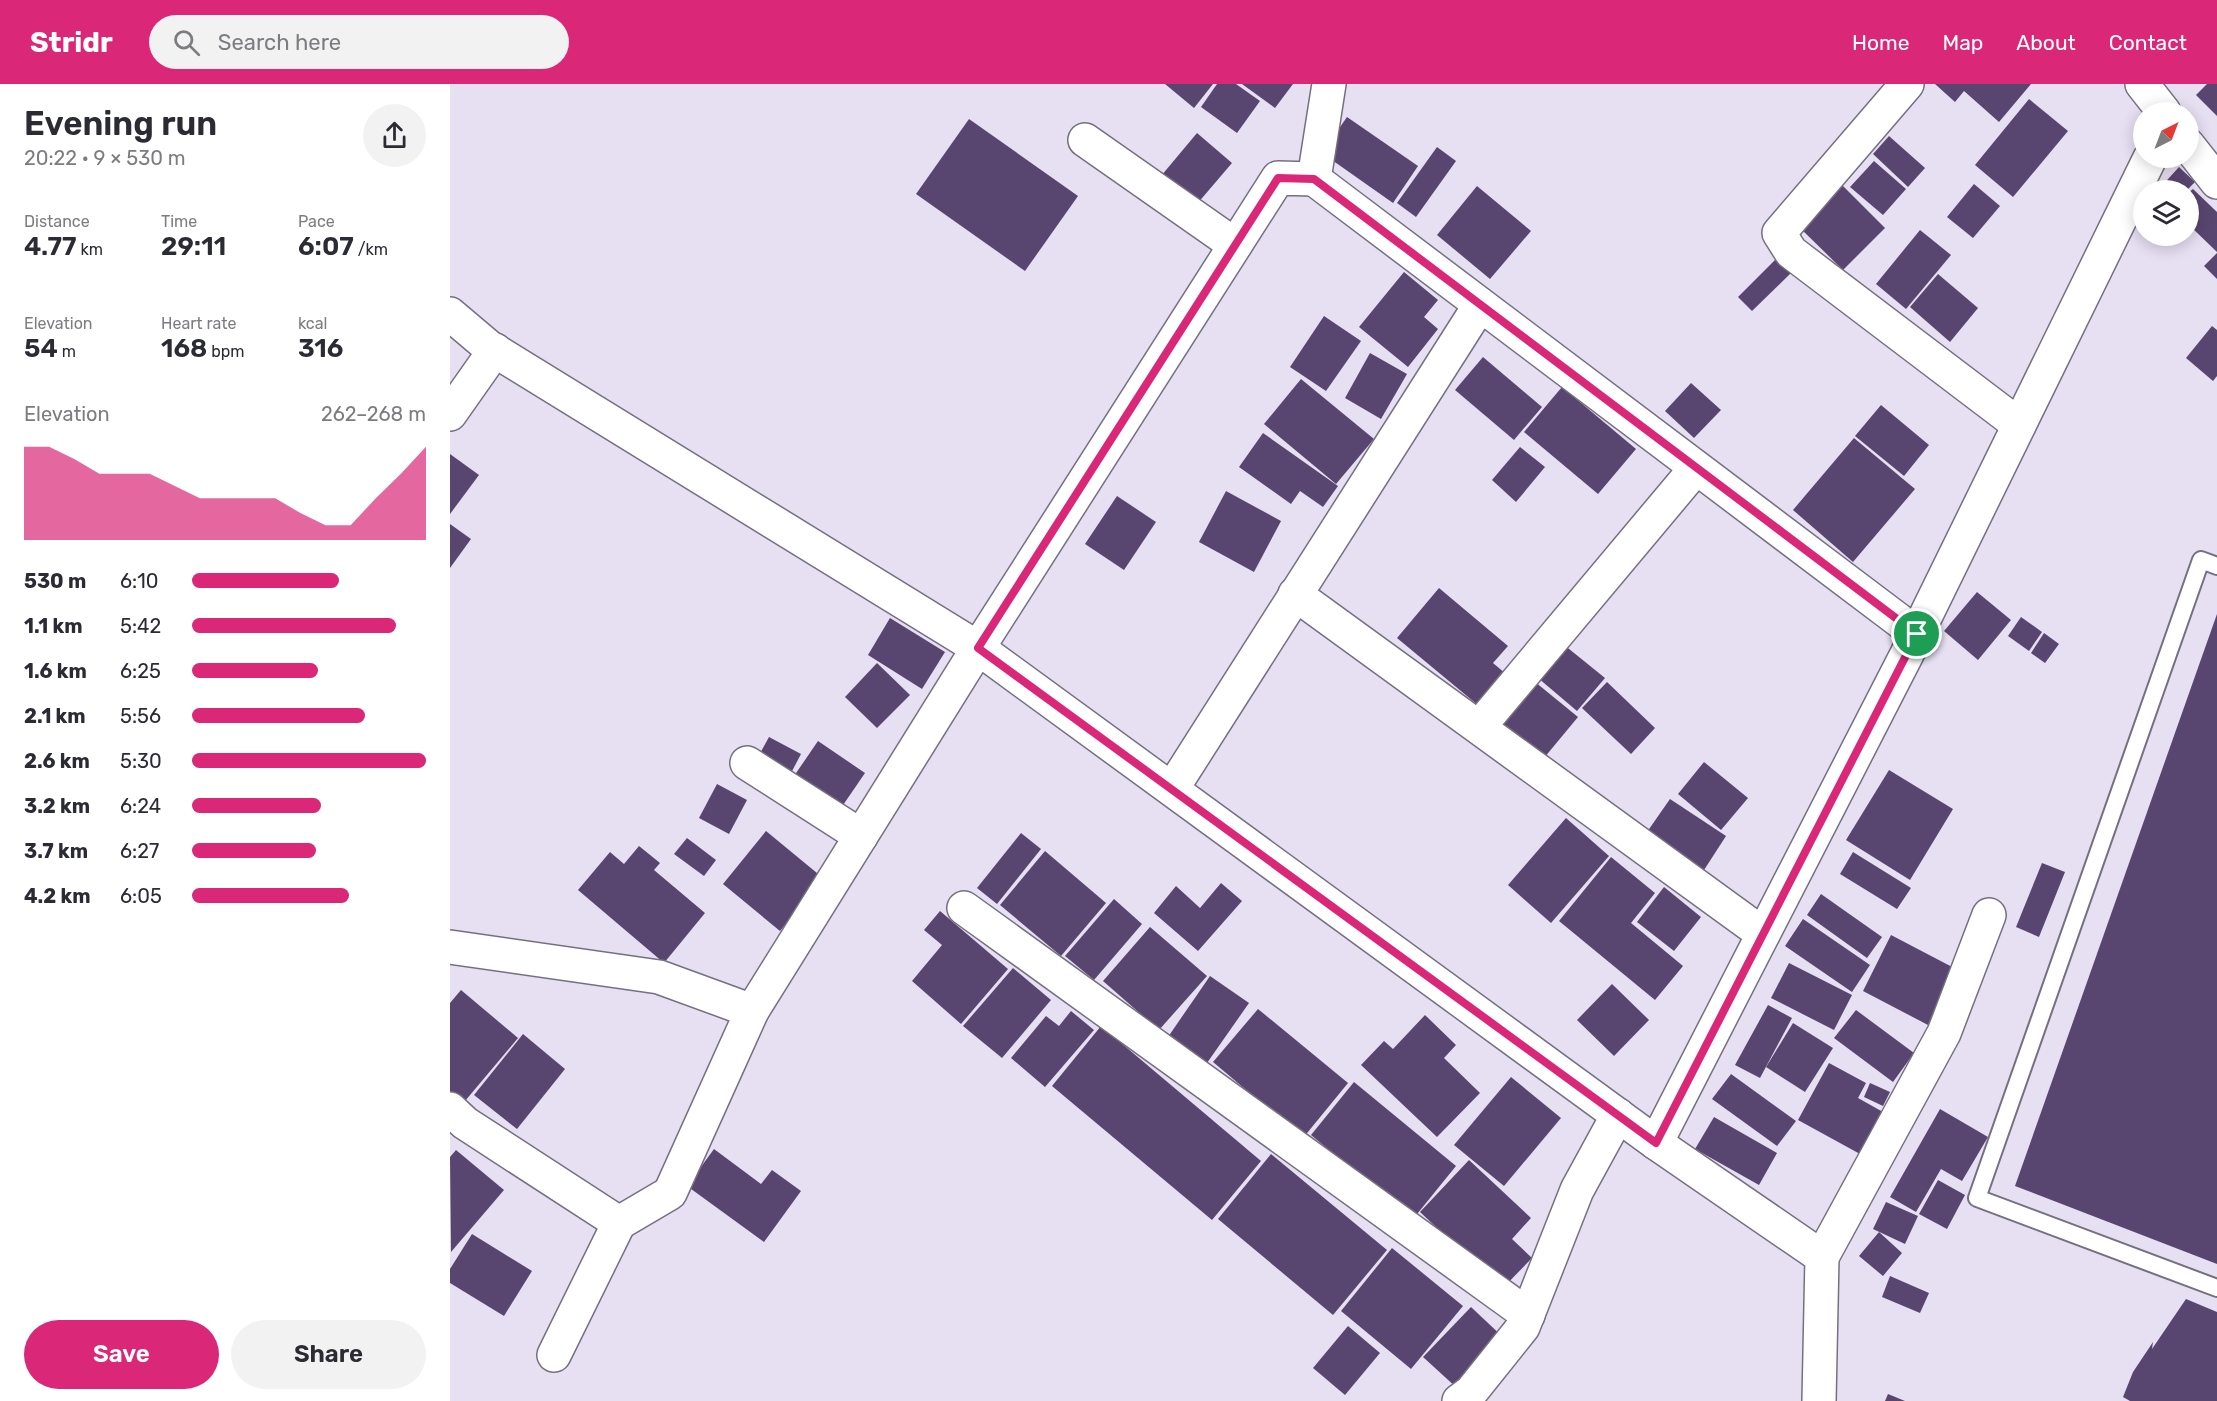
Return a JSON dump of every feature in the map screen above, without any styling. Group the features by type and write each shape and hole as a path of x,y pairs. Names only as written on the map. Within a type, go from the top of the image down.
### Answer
{"street":[{"path":"1314,179 1329,84"},
{"path":"1907,84 1779,233 1791,252 2019,425"},
{"path":"2142,84 2156,102"},
{"path":"1085,140 1235,245"},
{"path":"2199,159 2217,182"},
{"path":"1656,1143 1917,634 2145,168"},
{"path":"554,1355 619,1223 670,1193 752,1011 978,648 1278,178 1314,179 1917,634"},
{"path":"1172,789 1479,305"},
{"path":"450,315 495,350 978,648 1656,1143 1822,1257"},
{"path":"450,414 495,350"},
{"path":"1479,727 1696,468"},
{"path":"1296,594 1763,934"},
{"path":"747,763 861,836"},
{"path":"964,908 1528,1315"},
{"path":"1819,1401 1822,1257 1944,1033 1989,915"},
{"path":"450,947 659,976 752,1011"},
{"path":"450,1109 465,1123 619,1223"},
{"path":"1460,1401 1471,1392 1523,1328 1577,1190 1618,1115"}],"lane":[{"path":"2217,566 2201,560 1977,1198 2217,1288"}],"building":[{"path":"1165,84 1213,84 1194,108"},
{"path":"1217,84 1236,84 1260,101 1237,133 1201,107"},
{"path":"1242,84 1293,84 1275,108"},
{"path":"1935,84 2031,84 1999,122 1964,91 1955,102"},
{"path":"2207,84 2217,84 2217,116 2196,95"},
{"path":"2029,99 2068,131 2013,197 1975,165"},
{"path":"1347,117 1418,166 1393,203 1322,153"},
{"path":"969,119 1078,196 1025,271 916,194"},
{"path":"1197,133 1232,163 1191,211 1156,182"},
{"path":"1889,136 1925,168 1908,187 1873,154"},
{"path":"1437,147 1456,161 1416,217 1397,203"},
{"path":"1874,161 1906,189 1883,215 1850,187"},
{"path":"2180,168 2193,180 2167,180"},
{"path":"1839,182 1885,228 1843,270 1797,225"},
{"path":"1974,184 2000,206 1973,238 1947,217"},
{"path":"1477,186 1531,231 1490,279 1437,235"},
{"path":"2199,195 2217,212 2217,252 2199,235"},
{"path":"1920,230 1951,255 1906,309 1876,284"},
{"path":"2217,253 2217,279 2204,266"},
{"path":"1777,258 1792,272 1752,311 1738,297"},
{"path":"1404,272 1438,300 1424,317 1438,329 1408,367 1359,327"},
{"path":"1938,274 1978,308 1950,342 1910,307"},
{"path":"1324,316 1361,341 1326,391 1290,367"},
{"path":"2212,326 2217,330 2217,376 2213,381 2186,358"},
{"path":"1370,353 1407,374 1381,419 1345,398"},
{"path":"1483,357 1542,407 1514,440 1455,390"},
{"path":"1301,379 1374,439 1336,484 1264,424"},
{"path":"1691,383 1721,410 1694,438 1665,411"},
{"path":"1562,387 1636,449 1598,494 1524,432"},
{"path":"1881,405 1929,445 1904,476 1855,436"},
{"path":"1263,433 1338,486 1323,507 1300,491 1291,504 1239,467"},
{"path":"1854,438 1915,489 1853,562 1793,510"},
{"path":"1520,447 1545,467 1516,502 1492,480"},
{"path":"450,454 479,475 450,514"},
{"path":"1226,491 1281,521 1254,572 1199,542"},
{"path":"1117,496 1156,522 1124,570 1085,544"},
{"path":"450,524 471,539 450,568"},
{"path":"1439,588 1508,646 1493,663 1506,674 1479,706 1397,638"},
{"path":"1977,592 2011,620 1978,660 1944,631"},
{"path":"2217,614 2217,1264 2015,1186"},
{"path":"2021,617 2042,632 2029,651 2008,636"},
{"path":"890,618 945,652 922,689 868,655"},
{"path":"2044,633 2059,644 2045,663 2031,653"},
{"path":"1558,640 1605,678 1577,711 1531,672"},
{"path":"877,663 910,695 877,728 845,697"},
{"path":"1529,677 1578,717 1544,758 1496,718"},
{"path":"1607,682 1655,728 1631,754 1582,708"},
{"path":"769,737 801,754 790,775 758,757"},
{"path":"818,741 865,773 839,811 792,779"},
{"path":"1704,762 1748,798 1721,830 1678,794"},
{"path":"1889,770 1953,809 1910,880 1846,840"},
{"path":"717,784 747,800 729,834 699,818"},
{"path":"1670,799 1726,836 1704,870 1647,832"},
{"path":"1566,818 1609,856 1551,923 1508,885"},
{"path":"766,831 823,878 780,931 723,884"},
{"path":"1021,833 1041,849 997,904 977,888"},
{"path":"687,838 716,860 704,876 674,854"},
{"path":"639,846 660,863 654,870 705,913 664,963 578,890 610,852 624,864"},
{"path":"1045,851 1106,903 1061,956 1000,905"},
{"path":"1853,852 1911,888 1897,909 1840,874"},
{"path":"1611,857 1655,893 1631,923 1683,966 1655,1000 1559,921"},
{"path":"2042,863 2065,872 2039,937 2016,927"},
{"path":"1221,883 1242,901 1198,951 1154,913 1176,886 1200,908"},
{"path":"1664,887 1701,917 1674,951 1637,922"},
{"path":"1821,894 1882,937 1867,958 1807,915"},
{"path":"1114,899 1142,924 1094,980 1065,956"},
{"path":"940,911 1008,969 961,1024 912,981 942,945 924,930"},
{"path":"1803,919 1870,965 1852,992 1785,946"},
{"path":"1150,927 1207,976 1159,1030 1103,981"},
{"path":"1891,935 1956,969 1928,1025 1863,991"},
{"path":"1789,963 1852,995 1834,1030 1771,998"},
{"path":"1013,968 1051,1000 1002,1058 963,1026"},
{"path":"1210,976 1249,1003 1207,1063 1168,1037"},
{"path":"1612,984 1649,1020 1614,1056 1577,1020"},
{"path":"461,990 518,1038 460,1107 450,1099 450,1003"},
{"path":"1768,1005 1792,1018 1760,1078 1735,1065"},
{"path":"1258,1009 1348,1083 1303,1138 1213,1062"},
{"path":"1856,1010 1914,1053 1893,1082 1834,1038"},
{"path":"1071,1011 1094,1030 1045,1087 1011,1058 1046,1016 1059,1026"},
{"path":"1425,1015 1456,1045 1444,1058 1480,1093 1437,1137 1361,1065 1384,1041 1393,1049"},
{"path":"1793,1023 1833,1048 1805,1092 1766,1067"},
{"path":"1101,1026 1261,1161 1212,1220 1052,1086"},
{"path":"523,1034 565,1069 517,1129 474,1095"},
{"path":"1829,1063 1866,1083 1858,1098 1883,1112 1860,1154 1798,1120"},
{"path":"1731,1074 1796,1121 1777,1146 1712,1099"},
{"path":"1511,1077 1561,1118 1504,1186 1454,1145"},
{"path":"1354,1082 1456,1166 1413,1219 1311,1135"},
{"path":"1870,1083 1890,1092 1883,1106 1864,1097"},
{"path":"1940,1109 1988,1137 1962,1181 1941,1169 1916,1212 1890,1197"},
{"path":"1714,1117 1777,1153 1759,1185 1695,1149"},
{"path":"714,1149 761,1184 772,1170 801,1191 764,1242 687,1186"},
{"path":"456,1150 504,1190 451,1252 450,1157"},
{"path":"1271,1154 1387,1250 1333,1315 1218,1219"},
{"path":"1469,1160 1531,1218 1512,1239 1532,1258 1502,1289 1420,1212"},
{"path":"1938,1180 1965,1195 1947,1229 1919,1214"},
{"path":"1886,1202 1918,1216 1905,1244 1873,1229"},
{"path":"1879,1232 1902,1253 1883,1276 1859,1256"},
{"path":"472,1234 532,1271 504,1316 450,1283 450,1269"},
{"path":"1392,1248 1463,1306 1411,1369 1341,1311"},
{"path":"1890,1276 1929,1293 1920,1313 1882,1297"},
{"path":"2186,1299 2217,1312 2217,1401 2130,1401 2123,1397 2133,1372 2153,1342 2152,1349"},
{"path":"1471,1307 1505,1339 1458,1389 1423,1357"},
{"path":"1348,1326 1380,1353 1345,1395 1313,1368"},
{"path":"1888,1394 1905,1401 1885,1401"}],"route":[{"path":"1278,178 1314,179 1917,634 1656,1143 978,648 1278,178"}]}
